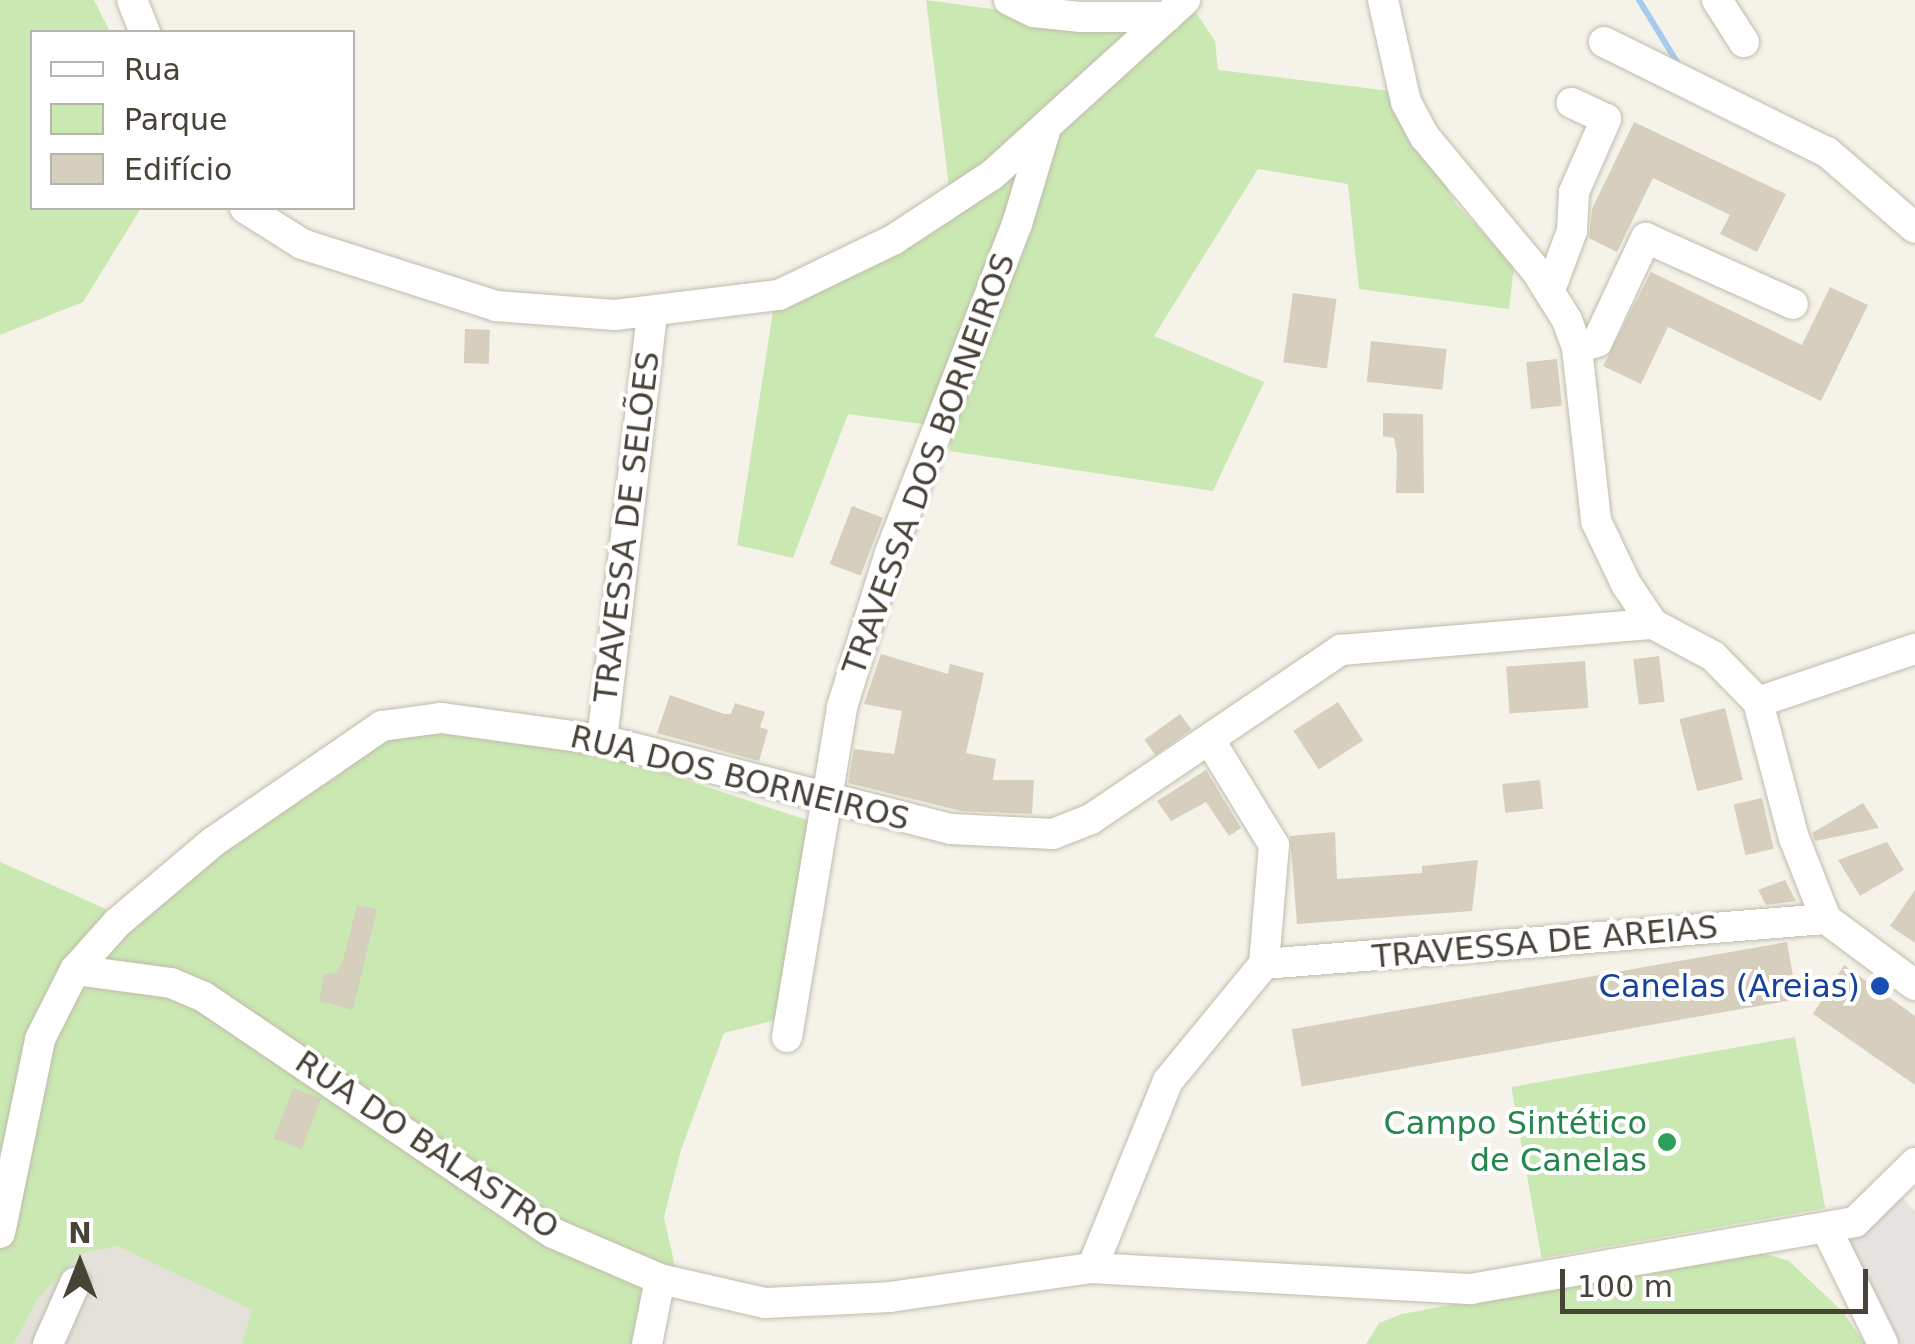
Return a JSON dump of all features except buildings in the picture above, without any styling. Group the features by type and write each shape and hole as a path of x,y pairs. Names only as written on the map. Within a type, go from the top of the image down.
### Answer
{"street":[{"path":"132,0 144,30"},
{"path":"1009,0 1064,15 1176,8"},
{"path":"1383,0 1406,102 1426,137 1550,290 1577,348 1596,522 1653,624 1714,656 1758,702 1794,838 1826,919 1915,985"},
{"path":"1723,2 1744,42"},
{"path":"248,210 302,244 496,306 556,316 652,314 779,294 893,240 1045,131 1176,8"},
{"path":"1604,42 1827,152 1915,228"},
{"path":"1550,290 1572,231 1574,192 1606,119 1572,103"},
{"name":"TRAVESSA DOS BORNEIROS","path":"787,1037 842,707 890,553 1017,224 1045,131"},
{"path":"1577,348 1596,342 1646,238 1792,304"},
{"name":"TRAVESSA DE SELÕES","path":"602,740 652,314"},
{"name":"RUA DOS BORNEIROS","path":"0,1233 40,1038 74,970 117,923 213,842 382,726 441,718 602,740 952,830 1053,834 1091,819 1211,742 1342,650 1653,624"},
{"path":"1758,702 1915,648"},
{"path":"1092,1268 1168,1080 1264,964 1274,844 1211,742"},
{"name":"TRAVESSA DE AREIAS","path":"1264,964 1826,919"},
{"name":"RUA DO BALASTRO","path":"74,970 171,982 204,997 554,1232 660,1279 766,1303 890,1297 1092,1268 1471,1289 1855,1222 1905,1200 1915,1163"},
{"path":"1826,1228 1883,1344"},
{"path":"647,1344 660,1279"},
{"path":"48,1344 75,1283"}],"shaded area":[{"path":"1895,1190 1915,1211 1915,1344 1883,1344 1826,1228"},
{"path":"117,1246 252,1310 242,1344 14,1344 37,1300 81,1252"}],"green space":[{"path":"0,0 94,0 109,30 30,30 30,210 140,210 83,302 0,335"},
{"path":"926,0 1006,11 1193,8 1215,41 1218,70 1390,91 1456,204 1514,266 1509,309 1359,289 1348,184 1258,169 1154,336 1264,382 1213,491 950,451 952,428 848,414 793,558 737,545 773,311 808,279 953,219"},
{"path":"446,730 555,737 810,821 780,1019 724,1033 681,1150 664,1217 677,1275 661,1344 242,1344 252,1310 117,1246 81,1253 37,1300 14,1344 0,1344 0,862 126,918 286,804 334,779 378,741"},
{"name":"Campo Sintético de Canelas","path":"1795,1037 1825,1208 1542,1258 1511,1087"},
{"path":"1745,1248 1789,1261 1843,1312 1865,1344 1366,1344 1379,1323 1402,1314"}],"waterway":[{"path":"1639,0 1677,62"}],"place":[{"name":"Canelas (Areias)","path":"1880,986"},
{"name":"Campo Sintético de Canelas","path":"1667,1142"}]}
